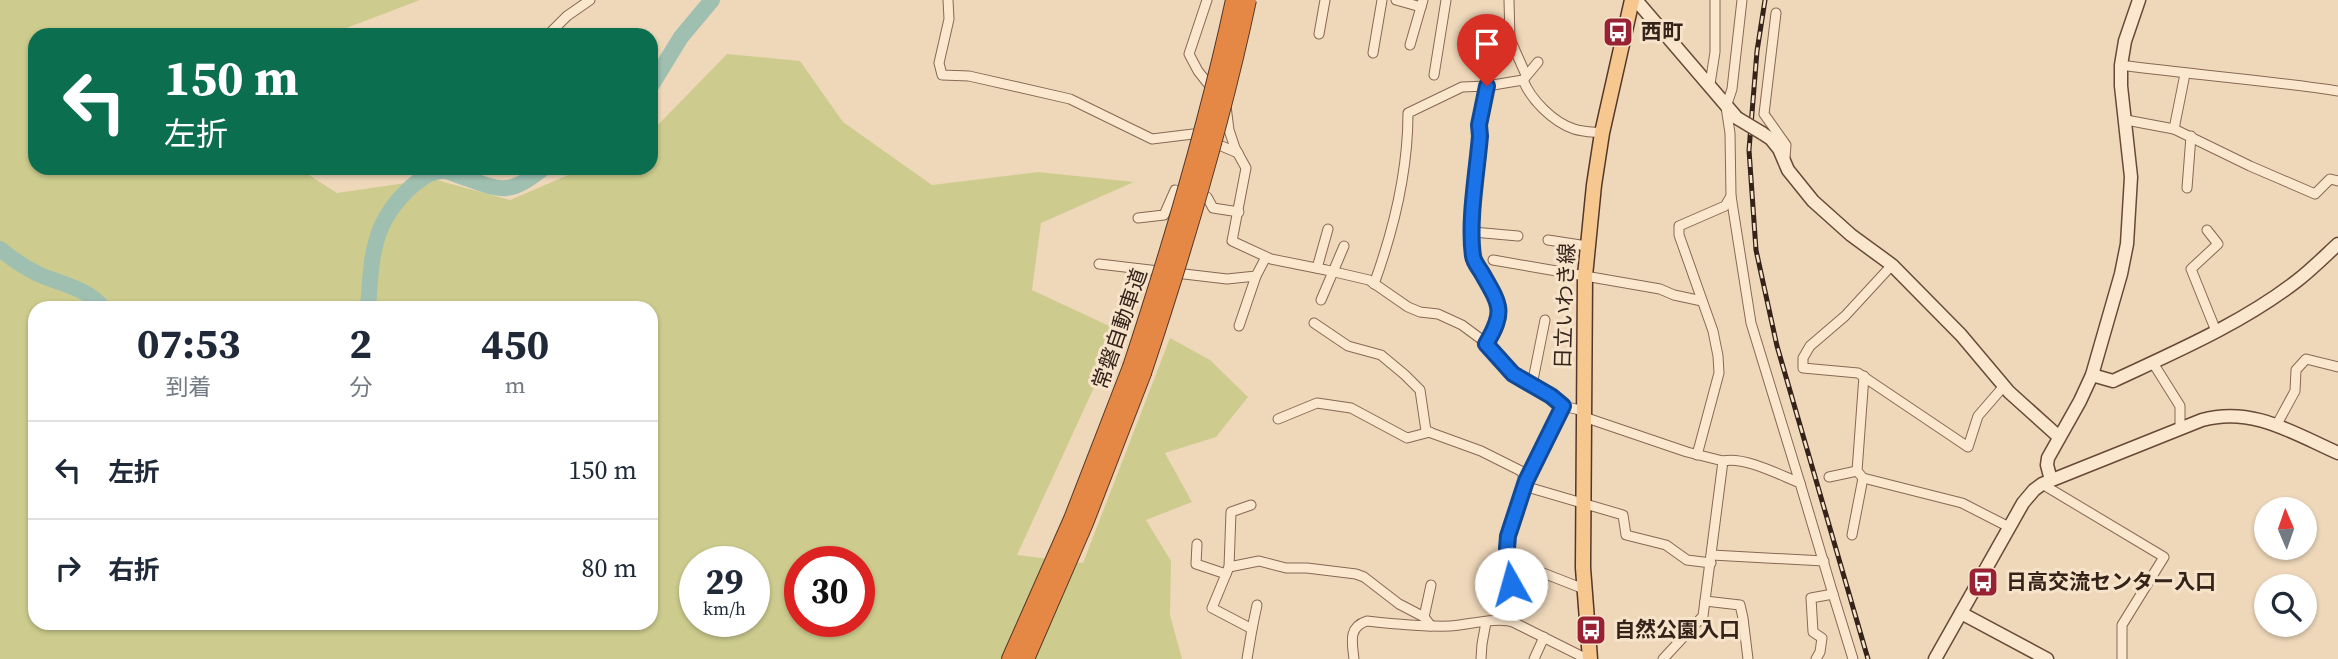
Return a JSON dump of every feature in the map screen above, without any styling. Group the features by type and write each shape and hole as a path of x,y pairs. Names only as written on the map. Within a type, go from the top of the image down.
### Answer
{"highway":[{"name":"常磐自動車道","path":"1026,659 1090,510 1137,370 1161,276 1196,159 1234,0"},
{"name":"常磐自動車道","path":"1010,659 1174,280 1209,163 1248,0"}],"main road":[{"name":"日立いわき線","path":"1589,659 1584,589 1587,246 1602,133 1634,0"}],"street":[{"path":"555,28 590,0"},
{"path":"948,0 949,19 939,63 942,75 969,76 1070,99 1152,139 1193,134 1238,153"},
{"path":"1208,0 1189,54 1198,71 1227,108 1229,130 1246,168 1232,242 1266,257 1333,271 1374,284 1420,313 1438,314 1462,325 1486,344 1513,374 1563,406 1696,455 1723,461 1731,459 1800,483"},
{"path":"1319,34 1325,0"},
{"path":"1373,54 1382,0"},
{"path":"1396,0 1422,3 1410,45"},
{"path":"1434,75 1446,0"},
{"path":"1509,0 1510,39 1525,77 1528,93 1549,114 1573,129 1602,133"},
{"path":"1634,0 1710,84 1726,107 1737,118 1771,139 1813,201 1851,235 1892,265 1961,335 2004,386 2059,437"},
{"path":"1710,84 1715,52 1715,0"},
{"path":"1742,0 1732,89 1726,107 1730,133 1731,196 1751,323 1853,659"},
{"path":"2047,482 2048,458 2092,375 2113,309 2127,244 2131,177 2121,65 2125,41 2139,0"},
{"path":"1776,13 1764,114 1786,145 1785,162"},
{"path":"1374,284 1387,249 1401,186 1408,144 1408,113 1462,87 1486,86 1525,77 1538,62"},
{"path":"2121,65 2338,91"},
{"path":"2174,129 2185,74"},
{"path":"1486,86 1479,125 1473,259 1495,295 1500,318 1486,344"},
{"path":"2126,121 2174,129 2315,194 2330,179 2338,181"},
{"path":"2187,188 2191,136"},
{"path":"1138,218 1164,215 1175,190 1207,197 1213,208 1239,212"},
{"path":"1696,455 1719,373 1713,331 1679,235 1679,226 1725,206 1731,196"},
{"path":"1317,268 1328,229"},
{"path":"2207,230 2218,244 2191,269 2216,331"},
{"path":"1473,232 1518,236"},
{"path":"1548,240 1587,246"},
{"path":"2092,375 2113,381 2216,331 2297,281 2338,244"},
{"path":"1321,300 1344,246"},
{"path":"1239,326 1256,276 1266,257"},
{"path":"1493,260 1660,289 1703,301"},
{"path":"1099,264 1227,279 1256,276"},
{"path":"1892,265 1845,316 1810,346 1803,368 1858,373 1968,447 1978,416 2004,386"},
{"path":"1532,385 1545,320"},
{"path":"1314,323 1348,345 1381,355 1405,375 1420,390 1426,431 1481,451 1521,471 1525,484"},
{"path":"2276,426 2295,391 2296,370 2306,359 2338,367"},
{"path":"2153,363 2179,406 2180,429"},
{"path":"1852,535 1860,474 1864,376"},
{"path":"1278,419 1317,403 1351,408 1407,439 1430,432"},
{"path":"1504,620 1511,584 1508,536 1525,484 1563,406"},
{"path":"1936,659 2027,497 2047,482 2180,429 2226,415 2237,415 2276,426 2338,453"},
{"path":"1663,659 1703,616 1723,461"},
{"path":"1829,477 1860,474 1962,503 2009,527"},
{"path":"2047,482 2164,557 2123,625 2122,659"},
{"path":"1525,484 1584,505 1623,515 1626,535 1665,545 1687,560 1824,561"},
{"path":"1251,505 1231,512 1227,571 1212,608 1252,629"},
{"path":"1197,544 1196,564 1227,571 1259,561 1286,568 1356,574 1364,577 1399,604 1424,617 1431,626"},
{"path":"1538,571 1584,589"},
{"path":"1424,617 1431,585"},
{"path":"1816,659 1822,638 1813,632 1811,598 1833,594"},
{"path":"1705,601 1740,605 1748,659"},
{"path":"1247,659 1256,605"},
{"path":"1961,613 2047,659"},
{"path":"1354,659 1351,640 1353,630 1367,621 1431,626 1504,620 1544,638 1567,655 1589,659"},
{"path":"1481,659 1486,622"},
{"path":"1534,659 1544,638"}],"shaded area":[{"path":"0,0 420,0 346,28 28,28 28,175 309,175 337,193 433,179 510,200 569,175 658,175 658,125 727,54 800,61 843,122 932,185 1038,172 1134,182 1041,223 1032,290 1120,331 1017,555 1083,563 1170,338 1210,360 1248,397 1216,437 1165,453 1192,502 1146,520 1171,561 1170,615 1182,659 0,659"}],"waterway":[{"path":"658,75 681,37 712,0"},
{"path":"369,301 373,256 381,227 399,200 427,175"},
{"path":"457,175 498,188 514,186 534,175"},
{"path":"0,249 38,274 82,291 97,301"}],"railway":[{"path":"1765,0 1757,51 1749,150 1756,250 1777,346 1868,659"}],"place":[{"name":"西町","path":"1618,32"},
{"name":"日高交流センター入口","path":"1983,582"},
{"name":"自然公園入口","path":"1591,630"}],"route":[{"path":"1487,86 1479,125 1473,259 1495,295 1500,318 1486,344 1513,374 1563,406 1526,481 1508,536 1511,584"}]}
